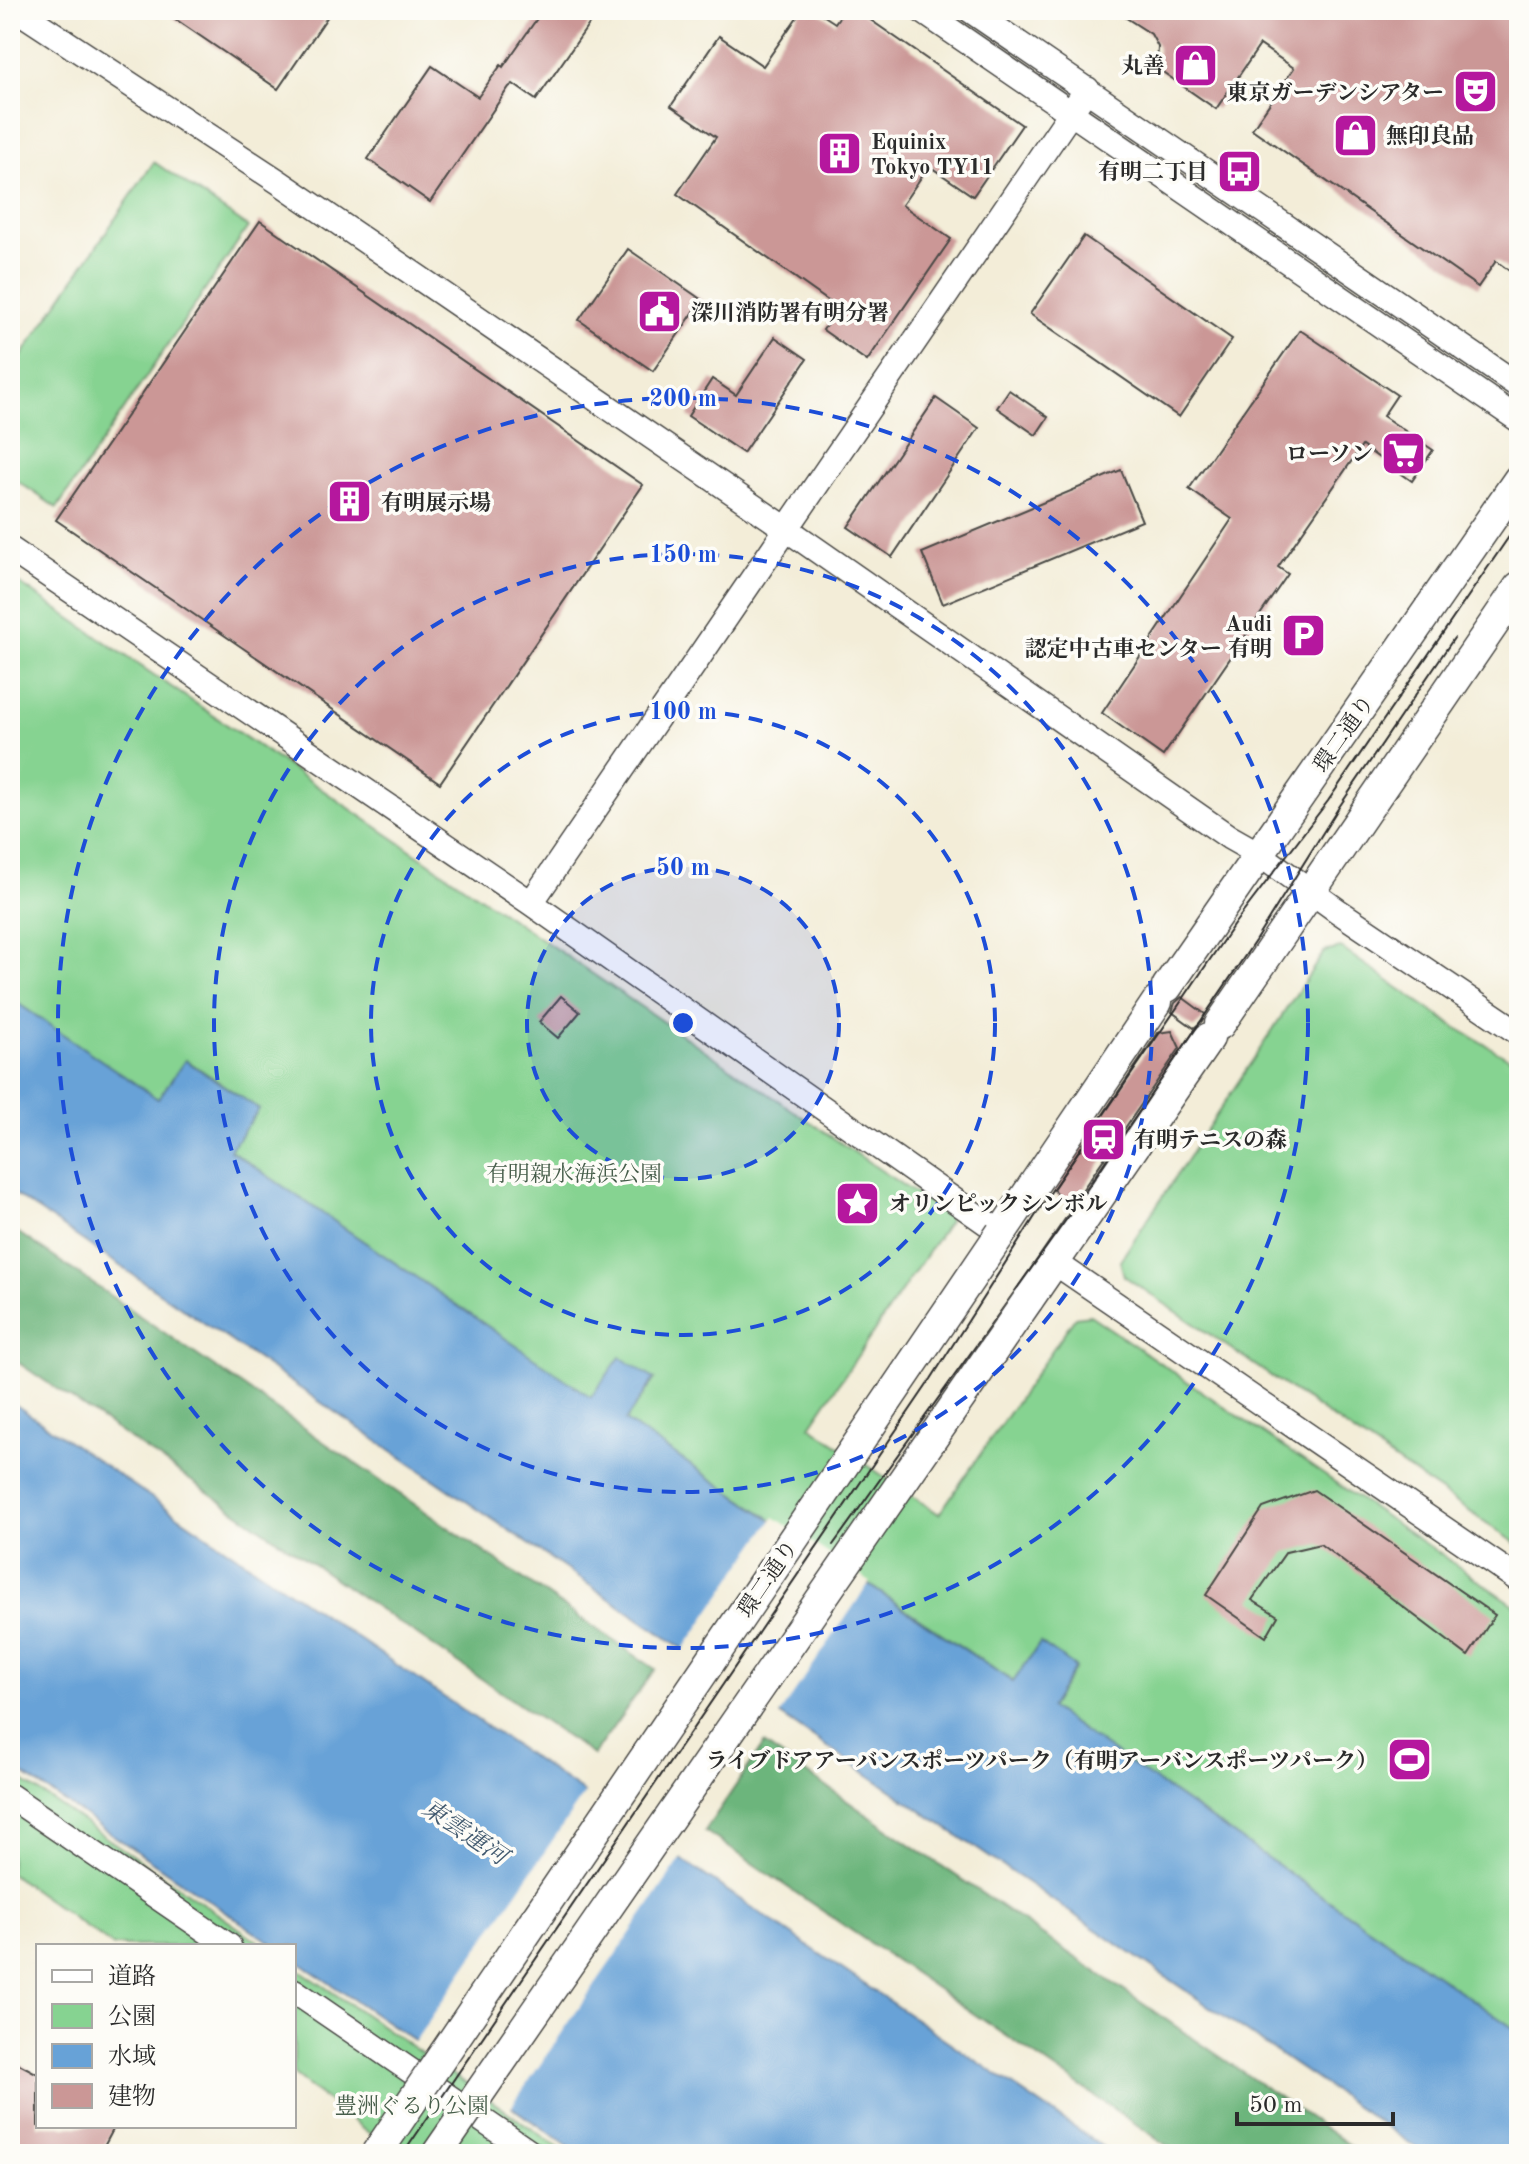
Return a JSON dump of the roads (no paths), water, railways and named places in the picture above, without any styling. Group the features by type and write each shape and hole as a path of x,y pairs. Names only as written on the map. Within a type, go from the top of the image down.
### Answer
{"main road":[{"name":"環二通り","path":"376,2154 1162,995 1519,479"},
{"path":"437,2154 1519,587"}],"street":[{"path":"921,10 1519,420"},
{"path":"970,10 1519,386"},
{"path":"13,11 279,182 788,530 1229,837 1259,854 1519,1033"},
{"path":"531,903 1087,89"},
{"path":"10,549 531,903 1001,1233"},
{"path":"1054,1262 1519,1580"},
{"path":"10,1796 226,1944"},
{"path":"296,1992 532,2154"}],"water":[{"path":"10,998 158,1099 185,1060 259,1109 230,1150 591,1397 620,1357 654,1379 625,1421 1013,1682 1040,1643 1075,1667 1050,1708 1519,2032 1519,2154 1426,2154 10,1191"},
{"name":"東雲運河","path":"10,1401 1113,2154 581,2154 296,1960 296,1944 273,1944 10,1765"}],"tram line":[{"path":"403,2154 931,1379 1048,1196 1235,923 1328,801 1519,522"},
{"path":"833,1545 1071,1213 1454,638"}],"place":[{"name":"丸善","path":"1196,65"},
{"name":"東京ガーデンシアター","path":"1475,92"},
{"name":"無印良品","path":"1355,135"},
{"name":"Equinix Tokyo TY11","path":"840,154"},
{"name":"有明二丁目","path":"1239,171"},
{"name":"深川消防署有明分署","path":"660,312"},
{"name":"ローソン","path":"1404,453"},
{"name":"有明展示場","path":"350,502"},
{"name":"Audi 認定中古車センター 有明","path":"1303,636"},
{"name":"有明テニスの森","path":"1103,1139"},
{"name":"オリンピックシンボル","path":"858,1203"},
{"name":"ライブドアアーバンスポーツパーク（有明アーバンスポーツパーク）","path":"1409,1760"}],"park label":[{"name":"有明親水海浜公園","path":"574,1173"},
{"name":"豊洲ぐるり公園","path":"412,2105"}]}
